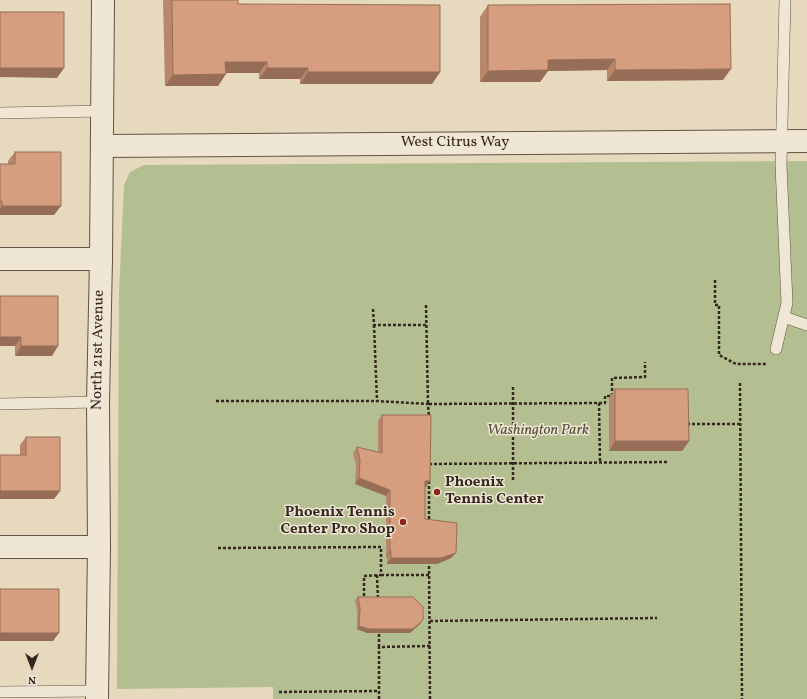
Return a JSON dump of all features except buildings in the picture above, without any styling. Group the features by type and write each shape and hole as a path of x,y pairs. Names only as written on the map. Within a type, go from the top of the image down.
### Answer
{"street":[{"name":"North 21st Avenue","path":"97,695 99,547 98,402 104,0"},
{"name":"West Citrus Way","path":"103,146 807,141"},
{"path":"0,259 101,259"},
{"path":"0,547 99,547"}],"lane":[{"path":"776,349 787,303 781,165 785,0"},
{"path":"0,113 103,111"},
{"path":"784,317 807,325"},
{"path":"0,404 98,402"},
{"path":"0,692 97,695"}],"path":[{"path":"715,280 715,305 719,305 719,355 736,364 770,364"},
{"path":"426,305 429,419"},
{"path":"373,309 377,401"},
{"path":"374,325 426,325"},
{"path":"216,402 377,401 428,404 605,403 605,396 612,396 612,378 645,377 645,362"},
{"path":"740,383 742,699"},
{"path":"513,387 513,481"},
{"path":"599,403 600,463"},
{"path":"682,424 740,424"},
{"path":"429,457 429,464 669,462"},
{"path":"429,480 429,528"},
{"path":"218,548 381,547 378,607"},
{"path":"429,559 430,699"},
{"path":"364,596 364,576 430,575"},
{"path":"430,621 657,618"},
{"path":"378,623 379,699"},
{"path":"379,647 430,646"},
{"path":"279,692 379,692"}],"green space":[{"name":"Washington Park","path":"807,161 807,699 273,699 273,687 117,689 119,292 124,185 130,172 144,165"}],"place":[{"name":"Phoenix Tennis Center","path":"437,492"},
{"name":"Phoenix Tennis Center Pro Shop","path":"403,522"}]}
